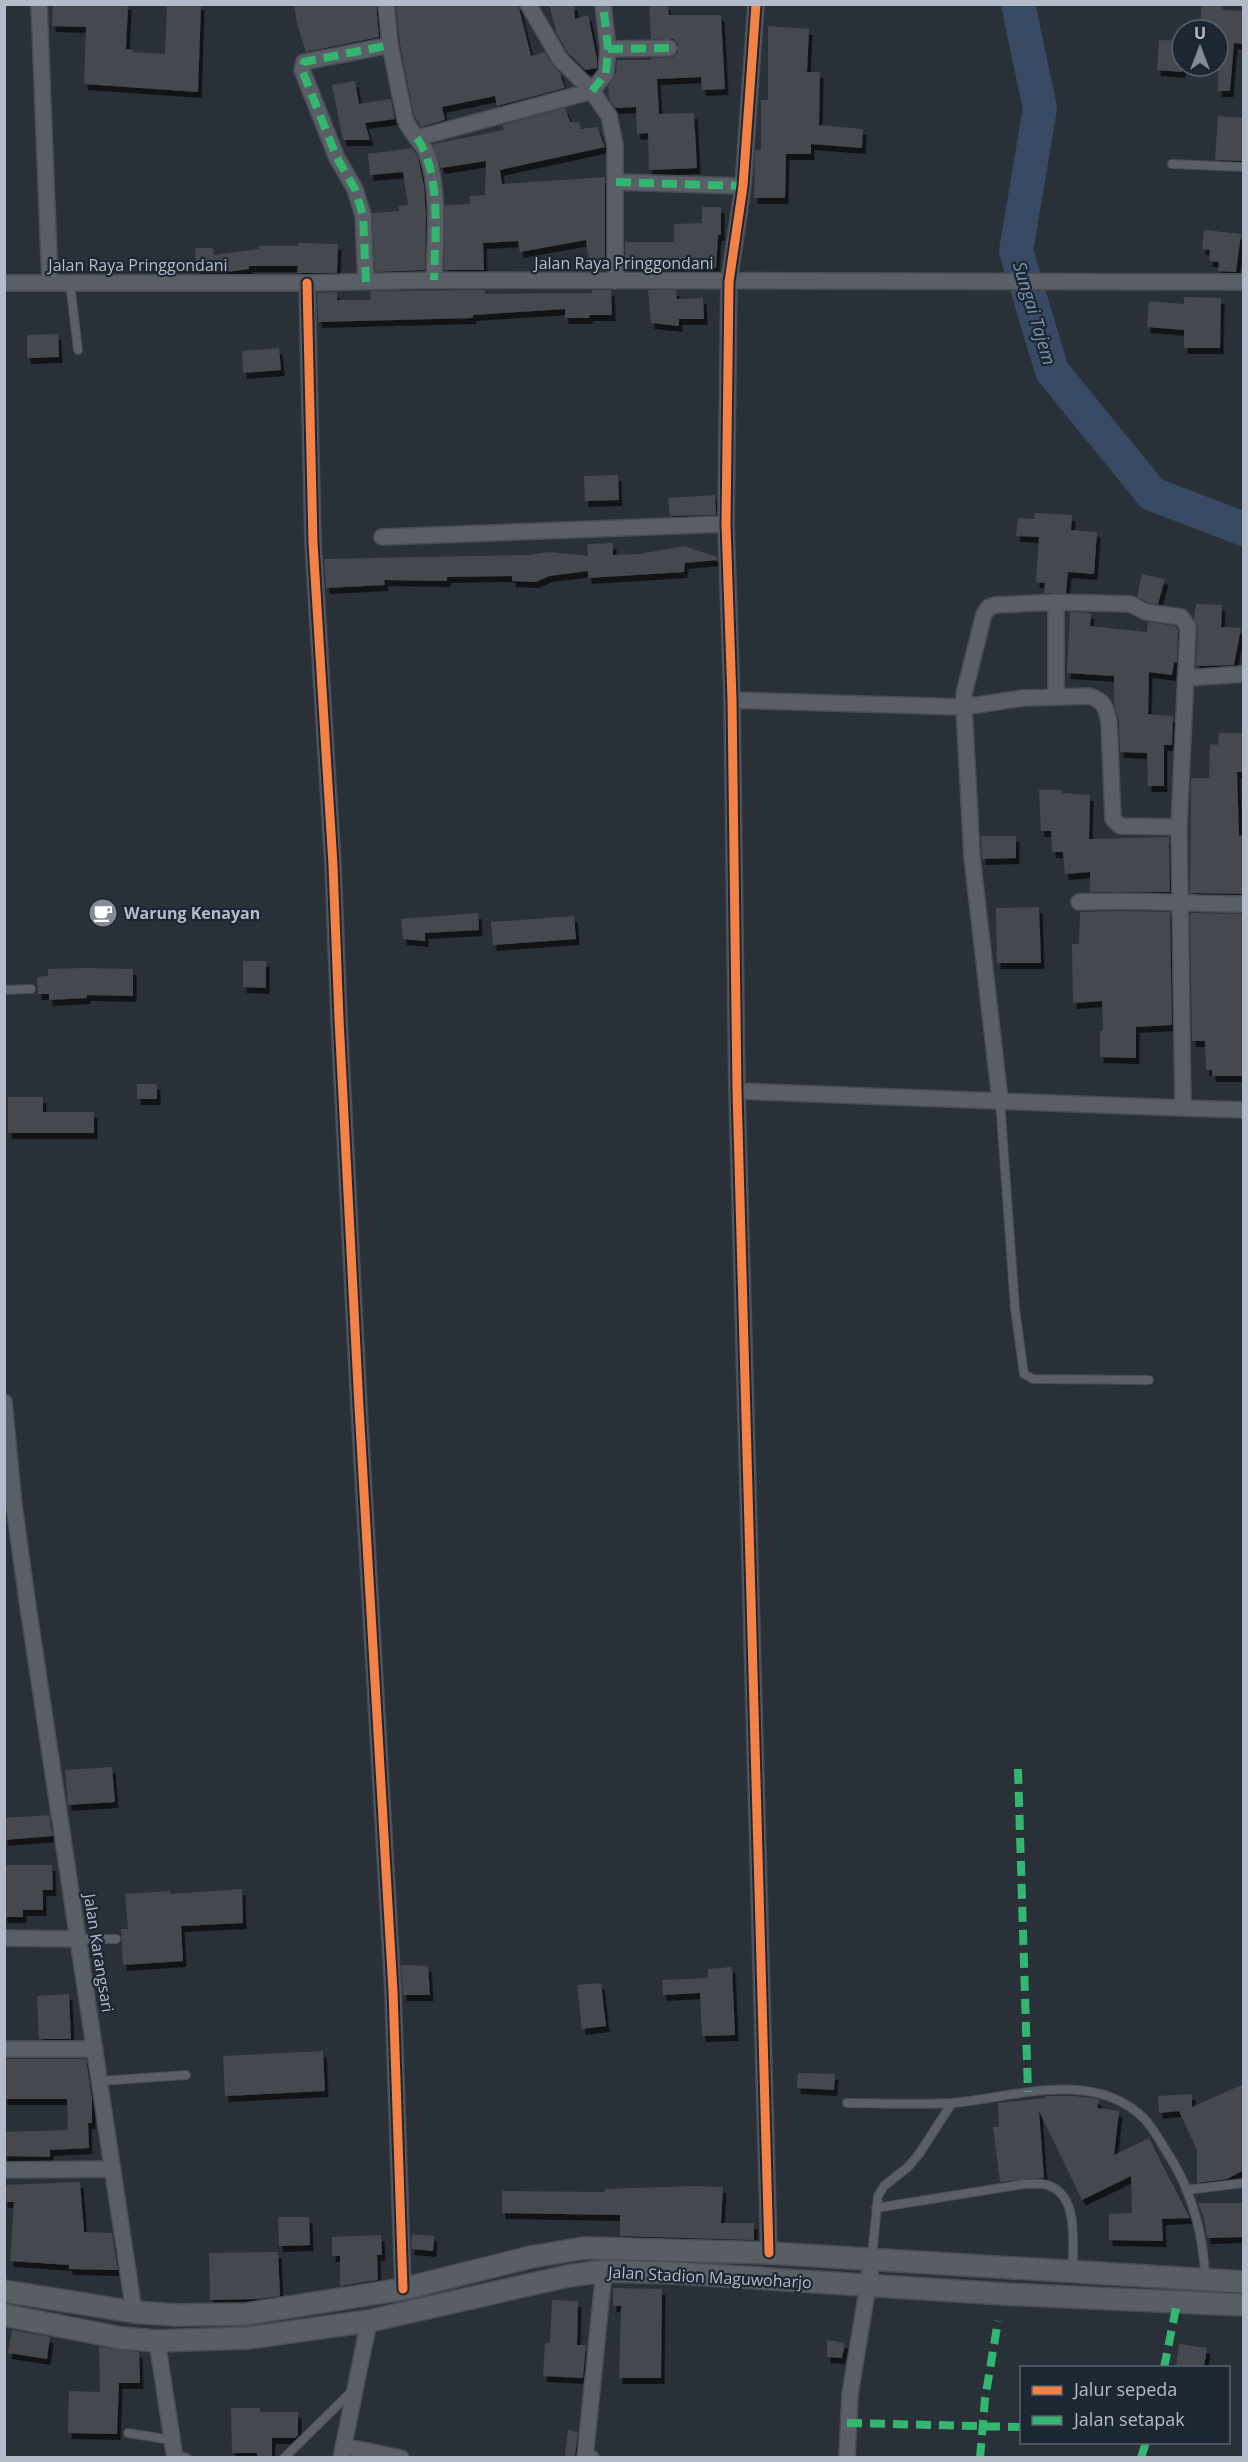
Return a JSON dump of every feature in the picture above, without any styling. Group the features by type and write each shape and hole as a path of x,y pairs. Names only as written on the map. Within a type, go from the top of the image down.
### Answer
{"main road":[{"name":"Jalan Stadion Maguwoharjo","path":"4,2291 134,2312 176,2315 246,2314 403,2289 531,2256 584,2248 769,2253 1244,2282"},
{"name":"Jalan Stadion Maguwoharjo","path":"4,2316 121,2338 157,2341 247,2338 369,2321 557,2278 604,2271 677,2273 1154,2302 1244,2305"},
{"path":"43,2323 49,2299"},
{"path":"246,2314 247,2338"}],"street":[{"path":"39,4 50,282"},
{"path":"386,4 390,45 405,119 426,152 434,194 434,280"},
{"path":"528,4 560,59 592,91 609,116 615,145 615,281"},
{"path":"417,138 592,91 606,73 608,49 603,4"},
{"path":"756,4 743,186 729,282 726,524 732,700 737,1091 769,2253"},
{"path":"366,282 363,215 355,189 337,158 302,70 304,62 390,45"},
{"path":"608,49 669,48"},
{"path":"616,182 743,186"},
{"name":"Jalan Raya Pringgondani","path":"4,283 307,283 434,280 1244,282"},
{"path":"307,283 313,554 333,865 356,1348 393,1980 403,2289"},
{"path":"382,537 726,524"},
{"path":"1056,602 1056,697"},
{"path":"1000,1100 972,857 964,707 964,694 984,614 989,607 1005,604 1056,602 1130,604 1146,612 1181,617 1188,627 1179,827 1183,1108"},
{"path":"1186,678 1244,674"},
{"path":"732,700 964,707 1023,698 1089,696 1099,699 1106,708 1113,816 1117,824 1120,826 1179,827"},
{"path":"1079,902 1244,904"},
{"path":"737,1091 1244,1110"},
{"name":"Jalan Karangsari","path":"4,1402 9,1505 27,1600 134,2312"},
{"path":"4,1938 78,1939"},
{"path":"4,2049 95,2049"},
{"path":"4,2170 113,2169"},
{"path":"847,2457 850,2394 872,2261"},
{"path":"591,2457 585,2457 604,2271"},
{"path":"369,2321 342,2452 401,2457"},
{"path":"157,2341 177,2452"}],"lane":[{"path":"1172,164 1244,167"},
{"path":"70,282 78,350"},
{"path":"4,990 31,989"},
{"path":"1000,1100 1015,1309 1024,1374 1033,1379 1149,1380"},
{"path":"78,1939 116,1939"},
{"path":"100,2081 186,2075"},
{"path":"848,2103 952,2103 1028,2091 1081,2090 1104,2095 1138,2113 1151,2127 1180,2174 1205,2256 1205,2279"},
{"path":"872,2261 876,2208 884,2186 920,2154 952,2103"},
{"path":"1186,2190 1244,2183"},
{"path":"876,2208 1024,2184 1047,2184 1060,2191 1070,2209 1073,2273"},
{"path":"284,2457 356,2388"},
{"path":"128,2433 177,2452"}],"building":[{"path":"53,4 128,4 126,49 133,50 133,52 165,54 167,4 201,4 198,92 84,84 86,27 52,26"},
{"path":"294,4 376,4 379,37 306,52 297,24"},
{"path":"396,4 518,4 531,56 545,52 562,75 560,75 565,88 497,106 495,96 442,107 445,120 421,127 414,116 400,44"},
{"path":"549,4 574,4 575,19 588,15 597,68 585,70 568,53 557,34"},
{"path":"649,4 667,4 669,15 721,15 725,89 702,90 701,77 657,79 659,114 694,113 697,168 649,170 648,133 637,134 636,107 615,108 609,98 608,86 616,74 617,60 651,60 651,58 673,57 678,52 678,44 673,39 651,39"},
{"path":"1201,6 1223,6 1223,10 1244,11 1244,44 1234,43 1230,91 1218,91 1218,78 1230,78 1230,18 1201,18"},
{"path":"768,26 809,29 807,72 820,72 819,125 863,129 862,148 811,144 811,154 786,154 785,198 754,198 755,150 761,150 761,100 768,100"},
{"path":"1159,40 1170,40 1170,71 1157,70"},
{"path":"355,81 359,104 391,99 395,119 365,123 370,140 343,140 332,85"},
{"path":"565,108 570,122 579,122 581,129 597,127 605,147 500,170 502,184 605,177 605,271 590,271 586,240 520,252 518,241 483,243 484,270 444,270 445,205 470,204 470,196 485,195 486,161 441,168 433,144 504,130 502,125"},
{"path":"1218,116 1244,118 1244,161 1215,160"},
{"path":"412,148 418,157 424,186 425,270 375,272 372,213 399,211 399,206 408,205 403,172 370,175 368,154"},
{"path":"702,207 721,207 721,235 718,235 716,268 680,266 680,269 674,269 675,271 625,269 625,242 674,242 674,224 702,223"},
{"path":"1204,230 1241,234 1236,272 1218,271 1219,262 1209,261 1210,250 1202,249"},
{"path":"298,243 338,244 337,273 297,273 298,266 249,266 249,269 226,272 196,272 195,248 213,248 214,255 259,249 259,246 298,246"},
{"path":"485,290 485,294 592,293 592,290 611,290 612,315 565,318 565,309 473,315 473,318 318,322 317,293 337,292 337,300 371,300 370,291"},
{"path":"648,290 676,290 677,299 703,298 704,319 679,319 679,326 651,323"},
{"path":"1184,297 1221,298 1220,348 1184,348 1184,330 1147,327 1149,301 1184,304"},
{"path":"58,334 59,357 27,358 27,335"},
{"path":"279,348 281,370 243,373 242,351"},
{"path":"618,475 619,500 585,501 584,476"},
{"path":"715,495 716,515 670,516 668,498"},
{"path":"1035,513 1072,515 1071,530 1097,532 1094,574 1068,572 1066,593 1044,593 1045,583 1036,582 1039,537 1016,536 1018,518 1034,519"},
{"path":"613,543 613,555 639,554 684,546 717,557 717,560 685,563 684,572 588,578 588,571 549,576 536,582 512,581 512,576 447,577 447,581 384,580 385,585 326,588 324,559 529,555 549,552 588,556 587,544"},
{"path":"1142,574 1165,579 1158,604 1149,603 1137,597"},
{"path":"1196,604 1222,605 1221,627 1241,628 1234,665 1196,666 1198,627 1194,619"},
{"path":"1070,612 1091,613 1090,626 1147,632 1148,622 1175,626 1178,630 1177,663 1174,662 1172,675 1149,672 1148,714 1173,716 1172,745 1164,745 1164,786 1148,786 1147,753 1120,752 1119,721 1114,704 1114,676 1067,673"},
{"path":"1219,733 1244,733 1244,772 1237,772 1239,836 1244,835 1244,894 1190,893 1191,778 1209,778 1210,744 1218,745"},
{"path":"1039,790 1062,790 1062,793 1090,795 1089,839 1169,837 1170,892 1090,892 1090,872 1065,874 1063,852 1052,852 1051,831 1041,831"},
{"path":"981,836 1016,836 1016,858 982,859"},
{"path":"1039,907 1041,963 997,963 996,908"},
{"path":"1080,912 1170,912 1172,1025 1136,1027 1136,1058 1100,1057 1100,1031 1103,1031 1102,1001 1073,1003 1072,944 1079,944"},
{"path":"478,913 479,930 425,933 425,941 403,939 401,919"},
{"path":"1190,913 1244,914 1244,1076 1212,1076 1212,1070 1206,1070 1205,1041 1192,1041"},
{"path":"574,916 576,939 493,945 491,922"},
{"path":"243,961 266,961 266,988 243,987"},
{"path":"48,969 133,969 133,996 87,995 87,998 49,1000 49,994 38,994 37,977 48,976"},
{"path":"137,1084 157,1084 157,1099 137,1099"},
{"path":"8,1097 43,1097 43,1112 94,1112 94,1133 8,1133"},
{"path":"112,1767 115,1802 68,1805 65,1770"},
{"path":"49,1815 53,1836 4,1840 4,1818"},
{"path":"4,1865 52,1865 53,1890 43,1890 43,1910 23,1910 23,1917 4,1917"},
{"path":"242,1889 243,1923 181,1926 183,1961 123,1965 121,1929 128,1929 125,1894 170,1891 170,1894"},
{"path":"401,1966 428,1966 430,1995 403,1995"},
{"path":"732,1967 735,2035 702,2036 700,1993 663,1995 662,1980 708,1978 708,1969"},
{"path":"601,1983 606,2026 582,2029 577,1985"},
{"path":"69,1994 71,2039 39,2039 37,1996"},
{"path":"323,2051 325,2091 225,2096 223,2056"},
{"path":"4,2059 86,2059 92,2099 92,2123 88,2123 89,2148 50,2150 50,2157 4,2156 4,2132 68,2130 67,2099 4,2099"},
{"path":"798,2073 835,2074 834,2090 797,2088"},
{"path":"1244,2084 1244,2170 1227,2179 1197,2183 1197,2150 1179,2111 1159,2113 1158,2096 1192,2094 1192,2107"},
{"path":"1046,2096 1094,2098 1099,2100 1097,2108 1119,2111 1114,2155 1149,2138 1190,2218 1162,2219 1163,2241 1109,2240 1109,2214 1132,2213 1131,2176 1082,2200 1039,2111 1044,2178 1000,2182 993,2127 999,2127 998,2103 1046,2098"},
{"path":"80,2182 84,2232 112,2233 118,2270 69,2269 69,2265 10,2261 14,2202 4,2202 4,2185"},
{"path":"723,2187 721,2223 754,2223 754,2240 620,2236 620,2215 502,2213 502,2191 605,2192 605,2189"},
{"path":"1198,2203 1244,2203 1244,2237 1207,2238 1204,2218"},
{"path":"278,2217 309,2217 310,2245 279,2246"},
{"path":"412,2234 434,2236 433,2251 411,2249"},
{"path":"381,2235 382,2255 377,2255 378,2280 340,2286 340,2256 332,2256 332,2237"},
{"path":"278,2252 280,2296 210,2300 209,2253"},
{"path":"613,2288 662,2289 661,2378 619,2378 621,2306 613,2306"},
{"path":"552,2300 578,2301 577,2345 586,2345 583,2378 543,2376 545,2343 550,2343"},
{"path":"12,2330 50,2337 47,2359 8,2353"},
{"path":"827,2340 845,2343 842,2358 827,2357"},
{"path":"1179,2344 1207,2348 1204,2366 1176,2366"},
{"path":"99,2347 139,2352 140,2383 119,2383 117,2434 68,2433 69,2391 100,2392"},
{"path":"231,2408 260,2408 260,2412 298,2412 298,2435 295,2438 272,2438 272,2457 257,2457 257,2453 232,2453"},
{"path":"568,2430 578,2432 575,2457 565,2456"}],"waterway":[{"name":"Sungai Tajem","path":"1018,4 1040,108 1016,251 1052,371 1152,494 1244,529"}],"marked path":[{"path":"592,91 606,73 608,49 603,4"},
{"path":"366,282 363,215 355,189 337,158 302,70 304,62 390,45"},
{"path":"608,49 669,48"},
{"path":"417,138 425,153 434,187 436,226 434,280"},
{"path":"616,182 743,186"},
{"path":"1018,1769 1028,2092"},
{"path":"1164,2366 1177,2303"},
{"path":"980,2458 985,2399 998,2321"},
{"path":"847,2423 1020,2427"},
{"path":"1141,2458 1145,2444"}],"cycle path":[{"path":"756,4 743,186 729,282 726,524 732,700 737,1091 769,2253"},
{"path":"307,283 313,543 333,865 359,1407 393,1991 403,2289"}],"place":[{"name":"Warung Kenayan","path":"103,913"}]}
